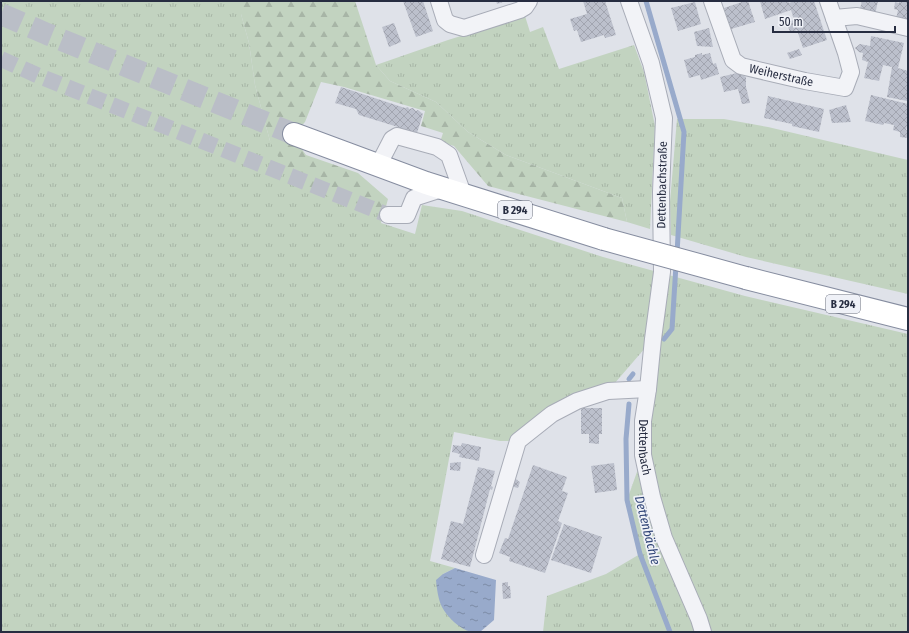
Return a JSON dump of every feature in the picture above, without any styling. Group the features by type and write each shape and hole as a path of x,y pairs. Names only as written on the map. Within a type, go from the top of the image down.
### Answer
{"highway":[{"name":"B 294","path":"294,134 378,166 604,239 746,278 908,319"}],"street":[{"path":"439,1 445,20 450,24 464,28 520,10 529,1"},
{"name":"Dettenbachstraße","path":"629,1 651,62 664,118 661,192 662,272 649,373"},
{"name":"Weiherstraße","path":"712,1 733,60 741,66 804,81 845,88 851,72 834,18"},
{"path":"828,1 834,18 857,16 908,28"},
{"path":"378,166 392,139 397,136 437,147 449,155 454,191 414,198 407,215 388,215"},
{"name":"Dettenbach","path":"649,373 643,421 643,455 652,497 664,538 699,619 703,632"},
{"path":"484,555 518,442 552,414 577,400 608,391 648,389"}],"green space":[{"path":"1,1 253,1 241,14 249,43 255,85 270,141 385,210 381,223 415,234 422,205 462,211 603,257 745,296 908,334 908,632 543,632 547,596 606,574 640,554 627,500 643,455 652,340 608,391 518,441 500,441 454,432 430,561 455,568 443,574 460,626 471,632 1,632"},
{"path":"234,1 355,1 376,65 390,81 436,102 468,132 506,155 622,198 627,222 488,186 454,146 440,142 443,133 421,126 425,111 344,87 321,82 305,122 294,134 296,141 306,155 358,173 388,199 385,210 295,189 270,141 255,85 249,43 241,14"},
{"path":"525,16 530,32 543,27 559,69 634,45 644,72 655,126 650,229 627,222 622,198 506,155 468,132 436,102 390,81 376,65 448,40"},
{"path":"677,119 724,119 768,127 908,160 908,294 746,257 671,235 670,202"}],"water":[{"path":"455,568 496,580 494,620 480,632 472,632 458,625 447,615 441,604 436,580 443,574"}],"building":[{"path":"403,1 423,1 433,31 416,37"},
{"path":"496,1 506,1 497,4"},
{"path":"583,1 605,1 616,35 605,38 604,35 581,42 577,30 574,31 570,19 587,14"},
{"path":"748,1 755,22 731,29 724,8"},
{"path":"760,1 788,1 789,3 794,1 814,1 827,40 803,48 797,30 790,33 787,22 794,20 791,10 765,19"},
{"path":"862,1 878,1 875,15 859,12"},
{"path":"899,1 908,1 908,22 896,19 898,10 894,9 895,2 899,3"},
{"path":"695,2 701,24 678,31 671,8"},
{"path":"394,23 401,42 389,47 382,27"},
{"path":"709,28 713,47 697,46 694,32"},
{"path":"871,36 904,43 898,68 908,71 907,101 887,97 892,67 883,65 879,81 864,78 868,62 862,60 863,53 859,52 855,48 860,44 870,46"},
{"path":"799,49 802,55 790,59 787,53"},
{"path":"702,53 702,55 710,53 713,64 716,63 719,74 701,80 700,75 689,78 684,60"},
{"path":"737,73 746,77 746,87 750,103 742,104 738,89 724,92 720,77"},
{"path":"341,87 405,108 408,107 409,109 413,108 416,111 418,110 423,114 417,133 414,132 411,135 398,127 359,115 356,109 335,103"},
{"path":"871,95 908,104 908,121 906,130 908,131 908,138 900,137 900,132 893,130 894,125 884,123 883,125 865,121"},
{"path":"768,96 824,109 819,132 764,118"},
{"path":"846,105 851,122 832,123 829,110"},
{"path":"581,408 602,408 602,434 599,434 599,444 589,443 589,434 581,434"},
{"path":"462,443 481,447 479,461 459,457 460,454 452,452 453,445 461,446"},
{"path":"461,462 460,471 450,470 450,463"},
{"path":"614,463 617,490 595,493 591,466"},
{"path":"533,465 567,477 562,491 568,493 558,521 562,523 545,573 509,561 510,557 499,553 505,538 508,539"},
{"path":"478,467 495,471 491,486 493,487 492,490 490,489 470,567 441,559 451,521 463,524"},
{"path":"512,478 520,482 518,488 510,486"},
{"path":"564,524 602,537 591,573 551,560"},
{"path":"508,582 508,586 510,586 511,598 503,599 502,583"}],"waterway":[{"path":"646,1 684,132 677,253"},
{"path":"664,339 672,329 676,265"},
{"path":"629,379 633,374"},
{"name":"Dettenbächle","path":"629,404 626,439 627,500 640,554 670,632"}],"tunnel":[{"path":"1,14 294,134"},
{"path":"1,59 39,76 388,215"}]}
